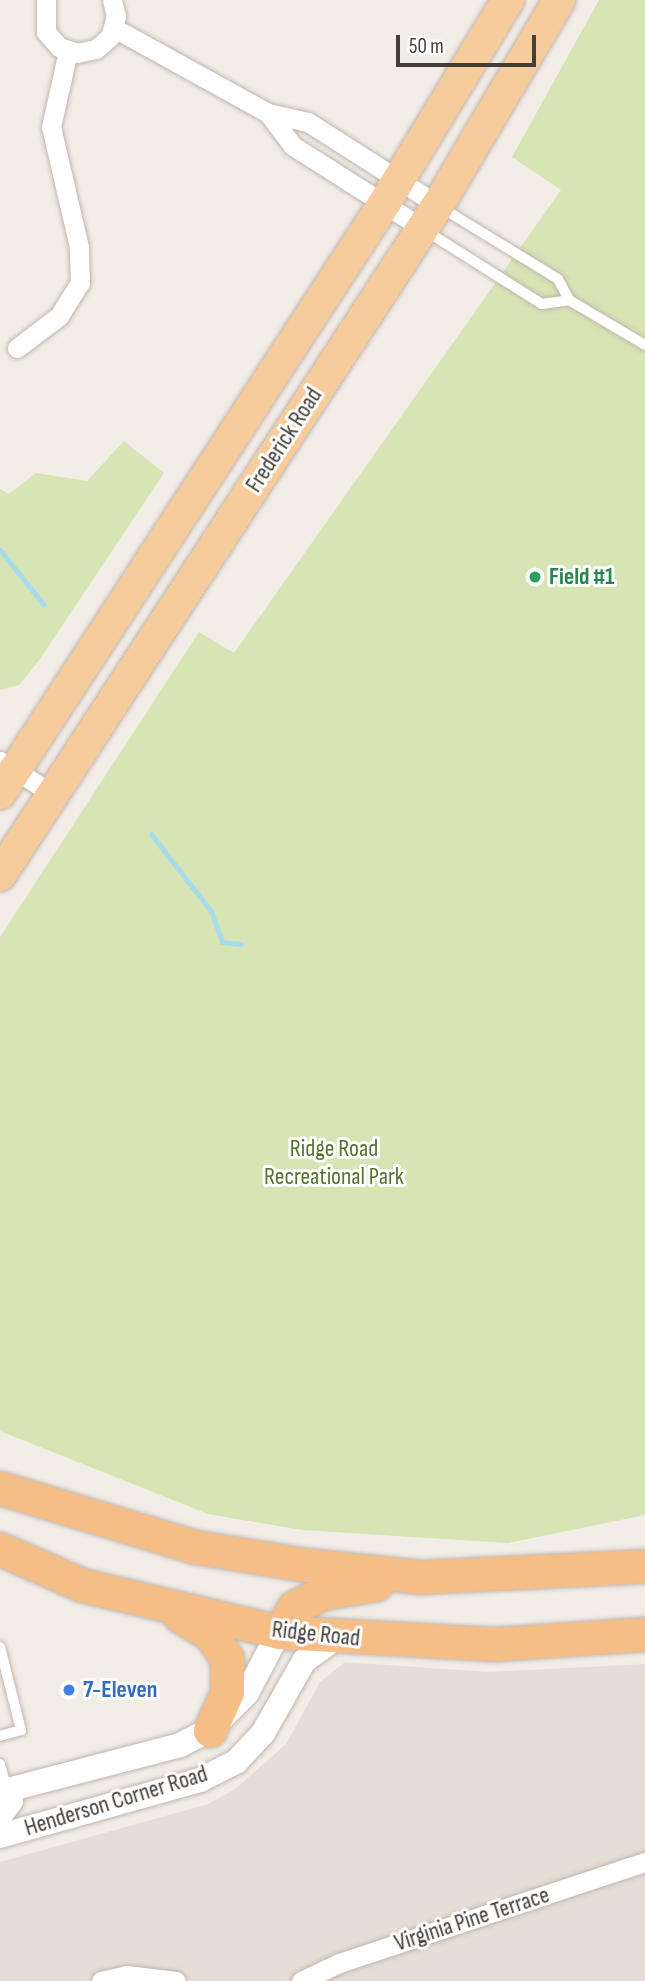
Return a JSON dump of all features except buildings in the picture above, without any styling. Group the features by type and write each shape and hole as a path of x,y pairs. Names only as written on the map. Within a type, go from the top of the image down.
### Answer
{"highway":[{"path":"0,1489 196,1547 420,1577"},
{"name":"Ridge Road","path":"0,1549 82,1585 279,1632 495,1644 645,1634"},
{"path":"279,1632 293,1607 323,1593 420,1577 645,1566"},
{"path":"163,1606 210,1634 227,1658 227,1692 210,1730"}],"main road":[{"name":"Frederick Road","path":"5,775 391,192 508,0"},
{"name":"Frederick Road","path":"0,875 430,217 559,0"}],"street":[{"path":"40,1 46,32 68,51 96,49 114,28 112,0"},
{"path":"114,28 268,113 307,122 391,192 430,217"},
{"path":"17,348 59,316 79,283 79,247 51,127 68,51"},
{"path":"268,113 293,146 391,192 430,217"},
{"path":"5,775 53,794"},
{"name":"Henderson Corner Road","path":"4,1791 180,1745 210,1730 247,1693 279,1632"},
{"name":"Henderson Corner Road","path":"0,1836 200,1780 236,1762 263,1733 304,1661 337,1637"},
{"path":"0,1816 11,1801 4,1791"},
{"name":"Virginia Pine Terrace","path":"301,1981 339,1963 645,1862"},
{"path":"101,1981 137,1975 176,1981"}],"lane":[{"path":"430,217 542,304 569,300"},
{"path":"430,217 558,279 569,300 645,345"},
{"path":"0,1647 21,1730 0,1736"},
{"path":"0,1764 4,1791"}],"shaded area":[{"path":"345,1662 487,1672 645,1664 645,1981 0,1981 0,1862 208,1804 235,1789 286,1744 320,1682"}],"green space":[{"name":"Ridge Road Recreational Park","path":"599,0 645,0 645,1515 508,1543 302,1530 208,1514 0,1431 0,937 199,632 234,653 561,190 512,157"},
{"path":"124,441 164,473 40,659 19,685 0,690 0,489 9,494 36,473 87,481"}],"waterway":[{"path":"0,550 44,605"},
{"path":"151,834 211,911 222,942 241,944"}],"place":[{"name":"Field #1","path":"535,577"},
{"name":"7-Eleven","path":"69,1690"}]}
